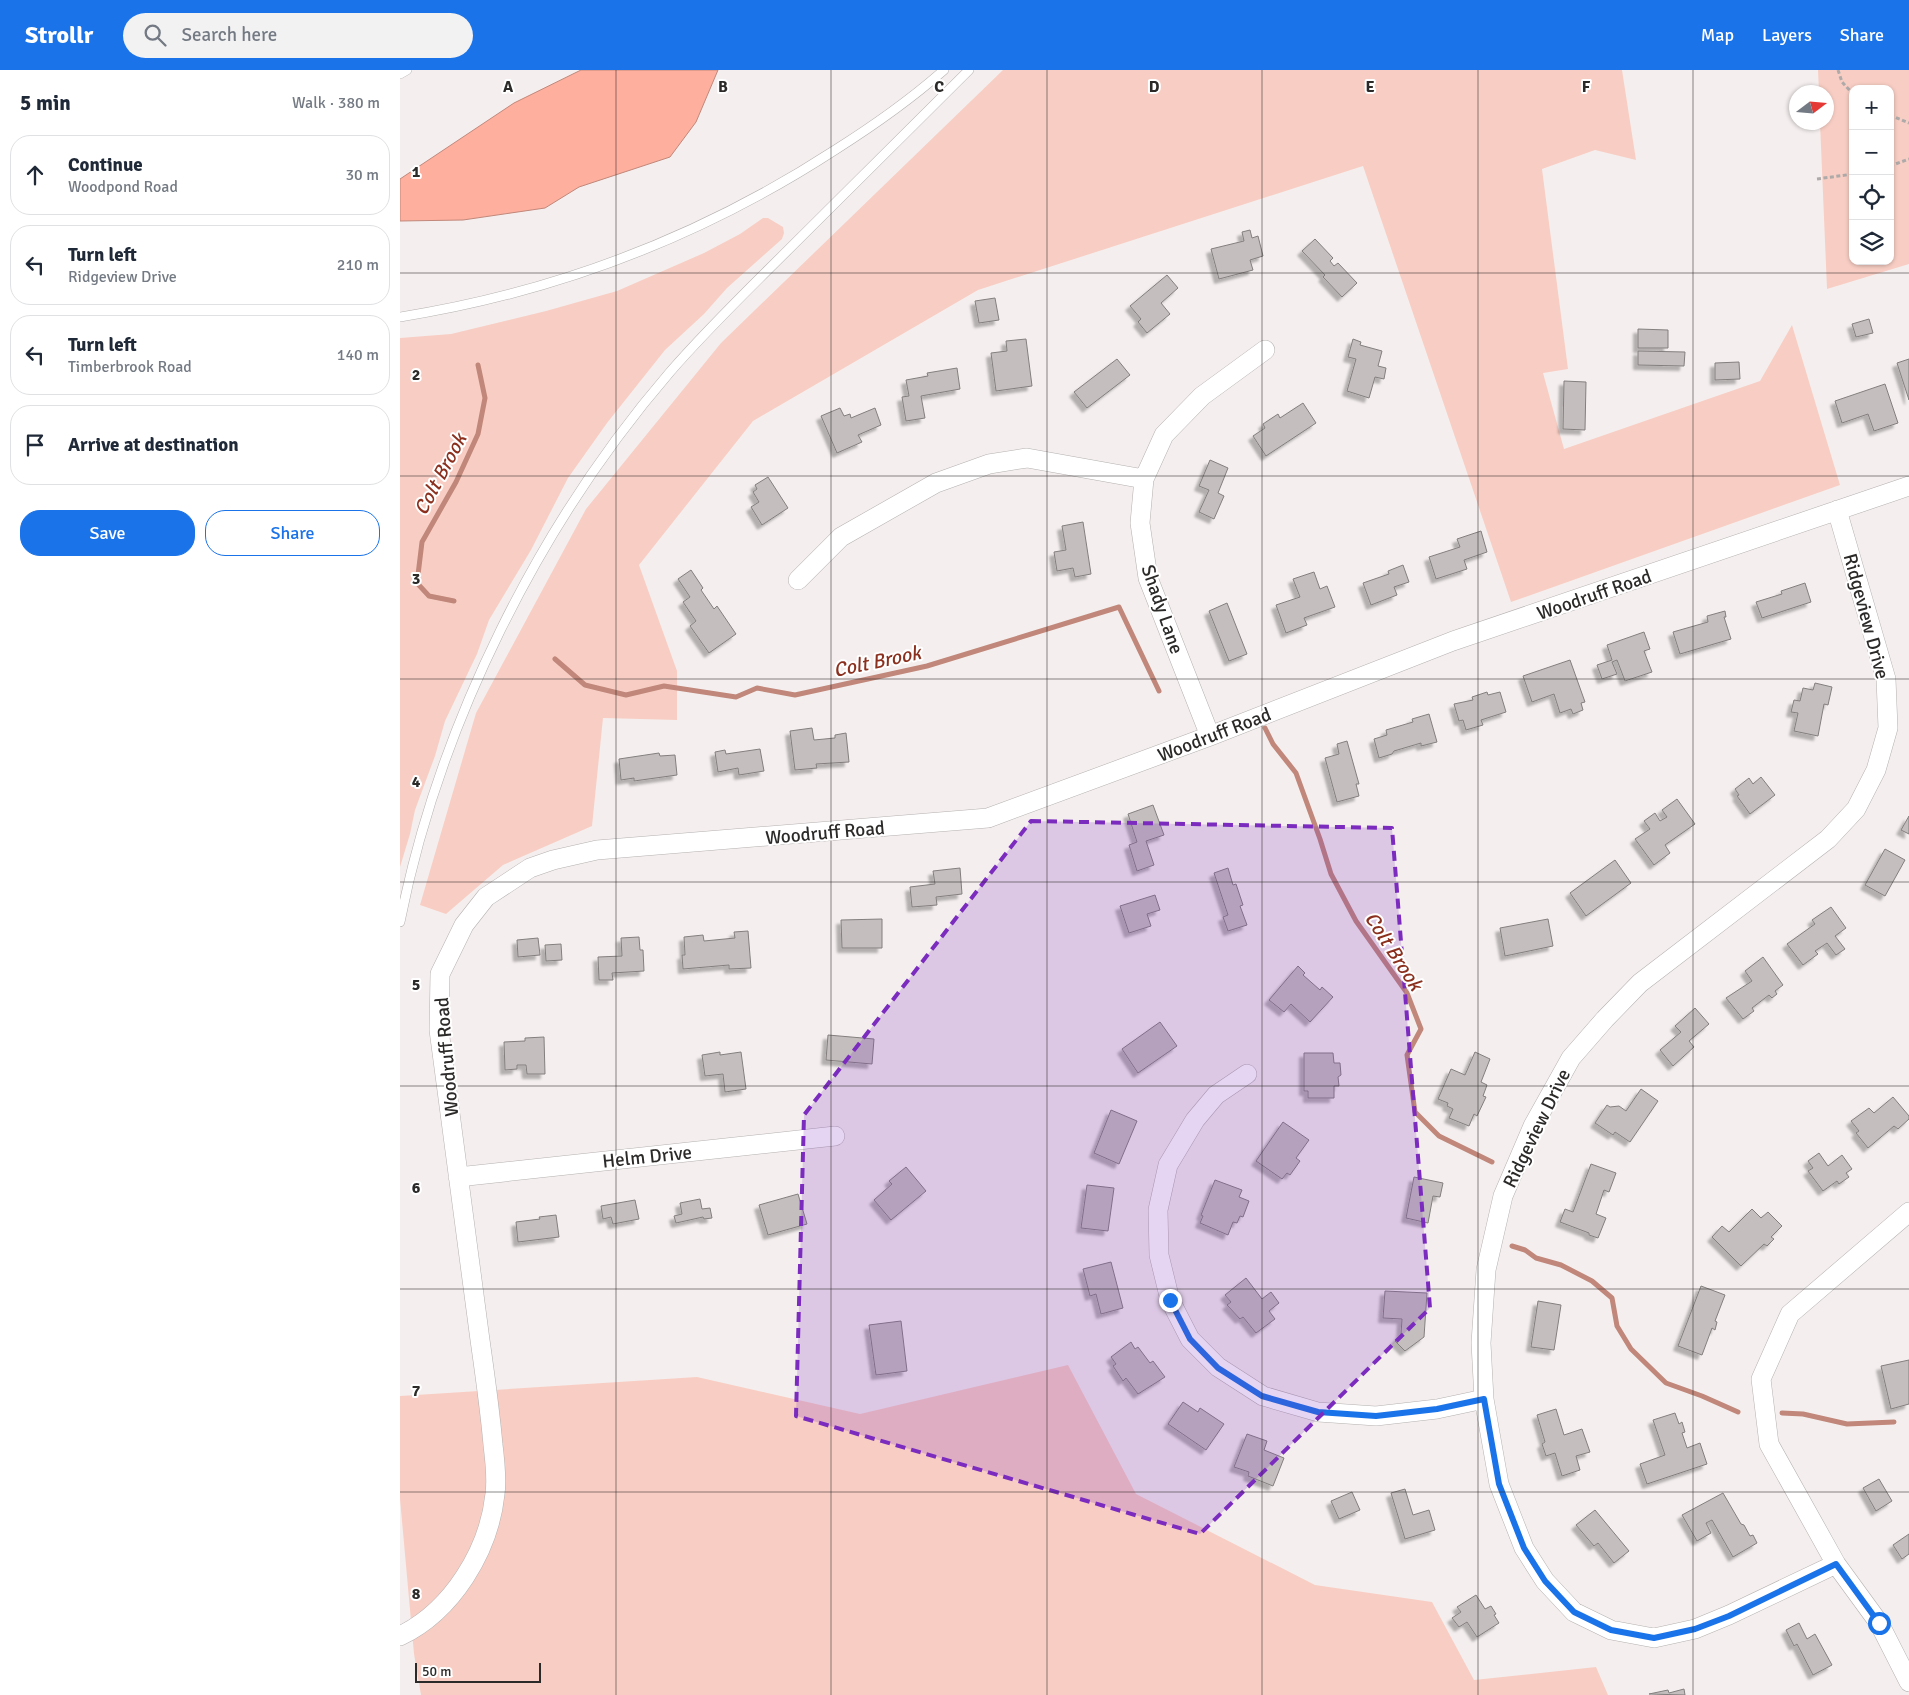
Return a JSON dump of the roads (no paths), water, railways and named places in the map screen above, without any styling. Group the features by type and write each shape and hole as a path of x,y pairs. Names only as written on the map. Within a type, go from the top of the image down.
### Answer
{"street":[{"name":"Shady Lane","path":"1210,736 1148,578 1140,523 1144,479 1164,435 1202,396 1265,350"},
{"path":"798,580 841,537 936,484 989,464 1027,458 1144,479"},
{"name":"Woodruff Road","path":"400,1636 417,1628 450,1596 465,1577 481,1546 490,1521 495,1494 491,1423 439,1030 440,974 464,925 486,898 530,868 553,860 597,850 988,818 1210,736 1453,641 1909,486"},
{"name":"Ridgeview Drive","path":"1836,1564 1729,1616 1695,1629 1654,1638 1611,1630 1574,1612 1545,1581 1524,1548 1499,1484 1484,1399 1481,1343 1486,1270 1503,1196 1533,1126 1571,1058 1605,1018 1640,983 1828,839 1856,809 1876,770 1888,728 1886,679 1837,510"},
{"path":"1247,1074 1216,1096 1195,1120 1168,1165 1158,1210 1160,1255 1170,1300 1190,1339 1218,1368 1262,1396 1318,1412 1376,1416 1437,1409 1484,1399"},
{"name":"Helm Drive","path":"458,1177 835,1136"},
{"path":"1909,1212 1790,1314 1761,1380 1769,1444 1836,1564 1879,1623 1909,1682"}],"lane":[{"path":"400,74 407,70"},
{"path":"400,318 460,306 533,287 616,261 696,228 757,198 811,166 885,117 944,70"},
{"path":"400,922 411,872 426,820 454,736 480,673 527,580 589,479 647,401 695,345 969,70"}],"waterway":[{"name":"Colt Brook","path":"454,601 429,596 417,583 422,542 456,482 478,434 485,398 478,365"},
{"name":"Colt Brook","path":"555,659 585,685 626,695 664,686 736,697 757,688 795,695 927,666 1119,607 1159,691"},
{"name":"Colt Brook","path":"1265,728 1273,744 1296,773 1331,874 1356,921 1407,993 1421,1029 1407,1055 1415,1112 1439,1136 1492,1162"},
{"name":"Colt Brook","path":"1512,1246 1525,1250 1536,1258 1561,1265 1592,1281 1612,1298 1617,1326 1631,1349 1666,1383 1738,1412"},
{"name":"Colt Brook","path":"1782,1413 1803,1414 1847,1424 1894,1422"}]}
